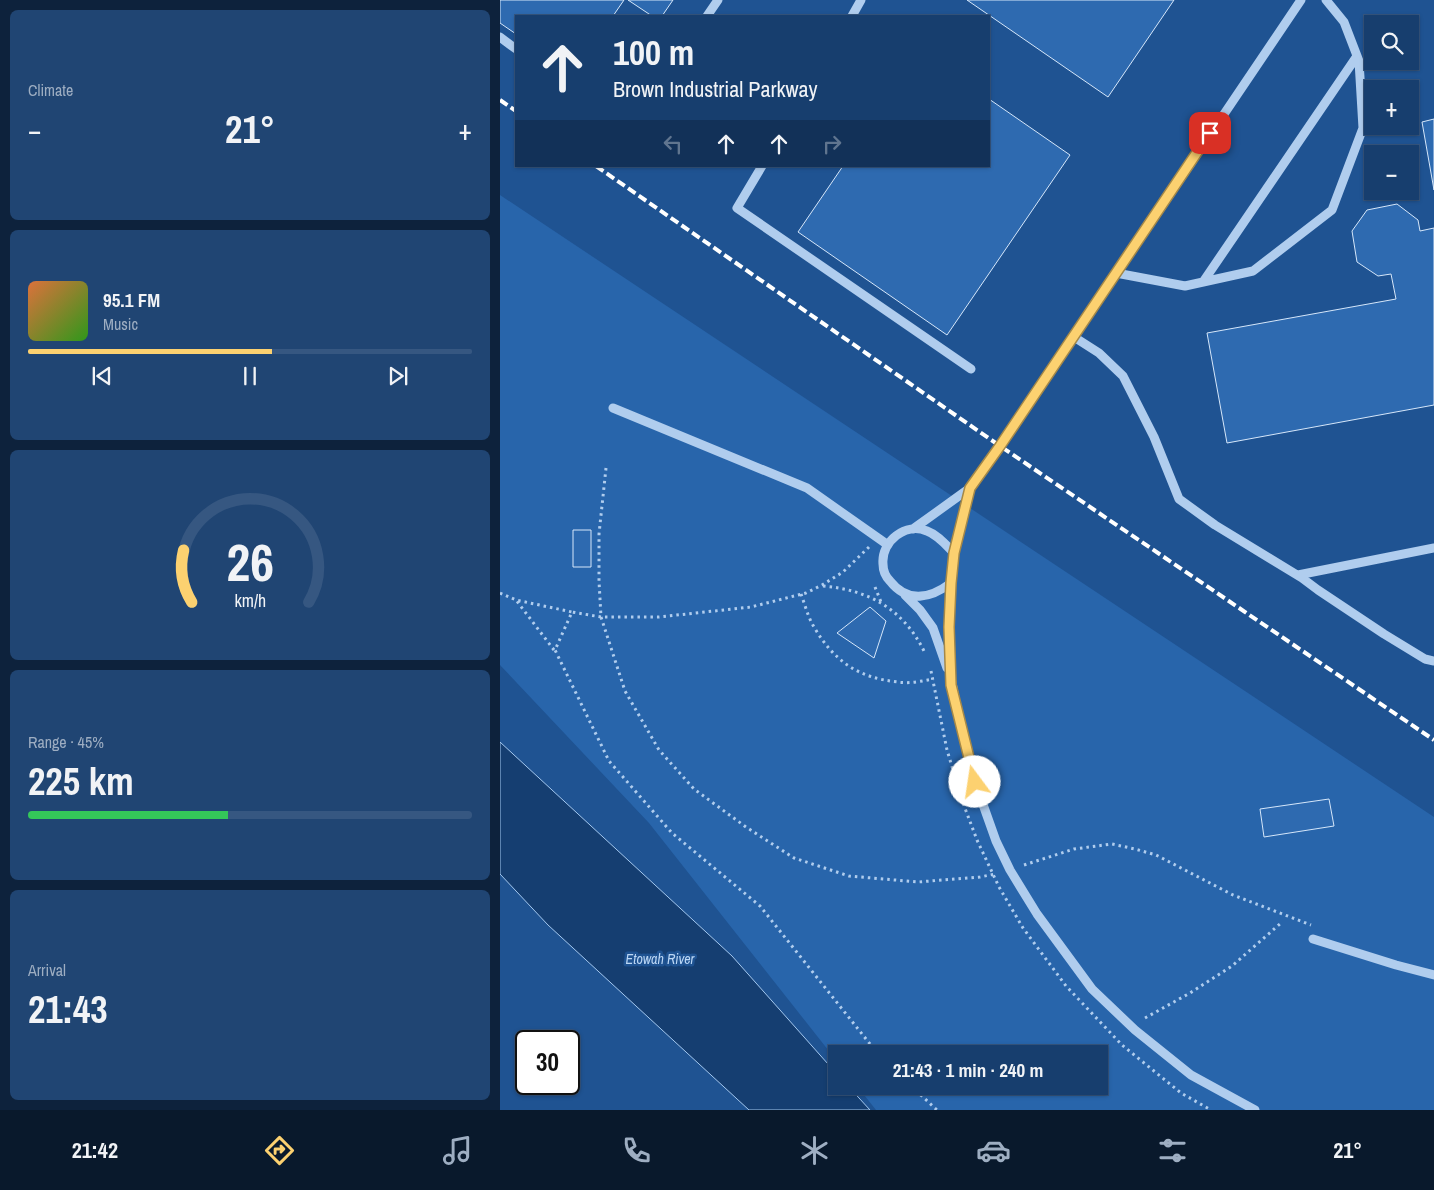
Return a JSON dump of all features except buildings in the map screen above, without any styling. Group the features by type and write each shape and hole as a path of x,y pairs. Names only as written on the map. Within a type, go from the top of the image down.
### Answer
{"street":[{"path":"708,15 718,0"},
{"path":"853,15 861,0"},
{"path":"1255,1110 1191,1075 1135,1030 1092,989 1037,914 1010,870 996,841 975,782 951,678 934,628 920,610 886,576 883,564 885,551 891,540 901,532 913,528 970,488 1301,0"},
{"path":"1116,274 1185,286 1253,271 1332,210 1363,128 1359,61 1344,22 1326,0"},
{"path":"500,37 515,48"},
{"path":"1203,282 1357,56"},
{"path":"761,167 738,208 971,369"},
{"path":"1074,336 1098,353 1123,376 1154,437 1179,499 1216,525 1298,575 1384,634 1425,659 1434,661"},
{"path":"613,408 807,488 888,545"},
{"path":"951,678 949,627 954,553 970,488"},
{"path":"913,528 926,530 937,536 954,553"},
{"path":"1298,575 1434,548"},
{"path":"905,594 919,597 932,594 951,583"},
{"path":"1313,939 1434,975"}],"path":[{"path":"606,468 599,534 601,617 625,691 659,750 694,788 746,827 794,858 849,876 918,882 973,878 1002,872"},
{"path":"500,593 516,600 601,617 658,617 751,607 801,594 822,586 843,572 867,550 874,536"},
{"path":"822,586 838,587 878,600 912,630 928,658"},
{"path":"801,594 813,625 826,646 842,662 859,672 899,683 933,679"},
{"path":"516,600 554,650 608,761 672,833 760,906 871,1045"},
{"path":"554,650 572,612"},
{"path":"930,665 946,750 973,831 993,875"},
{"path":"1024,865 1074,849 1112,844 1135,848 1156,855 1233,895 1312,926"},
{"path":"1145,1018 1190,993 1232,966 1281,923"},
{"path":"921,1095 937,1110"}],"shaded area":[{"path":"500,195 1434,817 1434,1110 876,1110 864,1095 1108,1095 1108,1045 828,1045 828,1050 649,823 500,665"}],"water":[{"name":"Etowah River","path":"500,742 732,956 828,1064 828,1095 856,1095 870,1110 749,1110 548,925 500,874"}],"railway":[{"path":"500,100 515,110"},
{"path":"597,167 1000,446 1434,740"}],"route":[{"path":"975,782 951,685 949,627 954,553 970,488 1210,133"}]}
